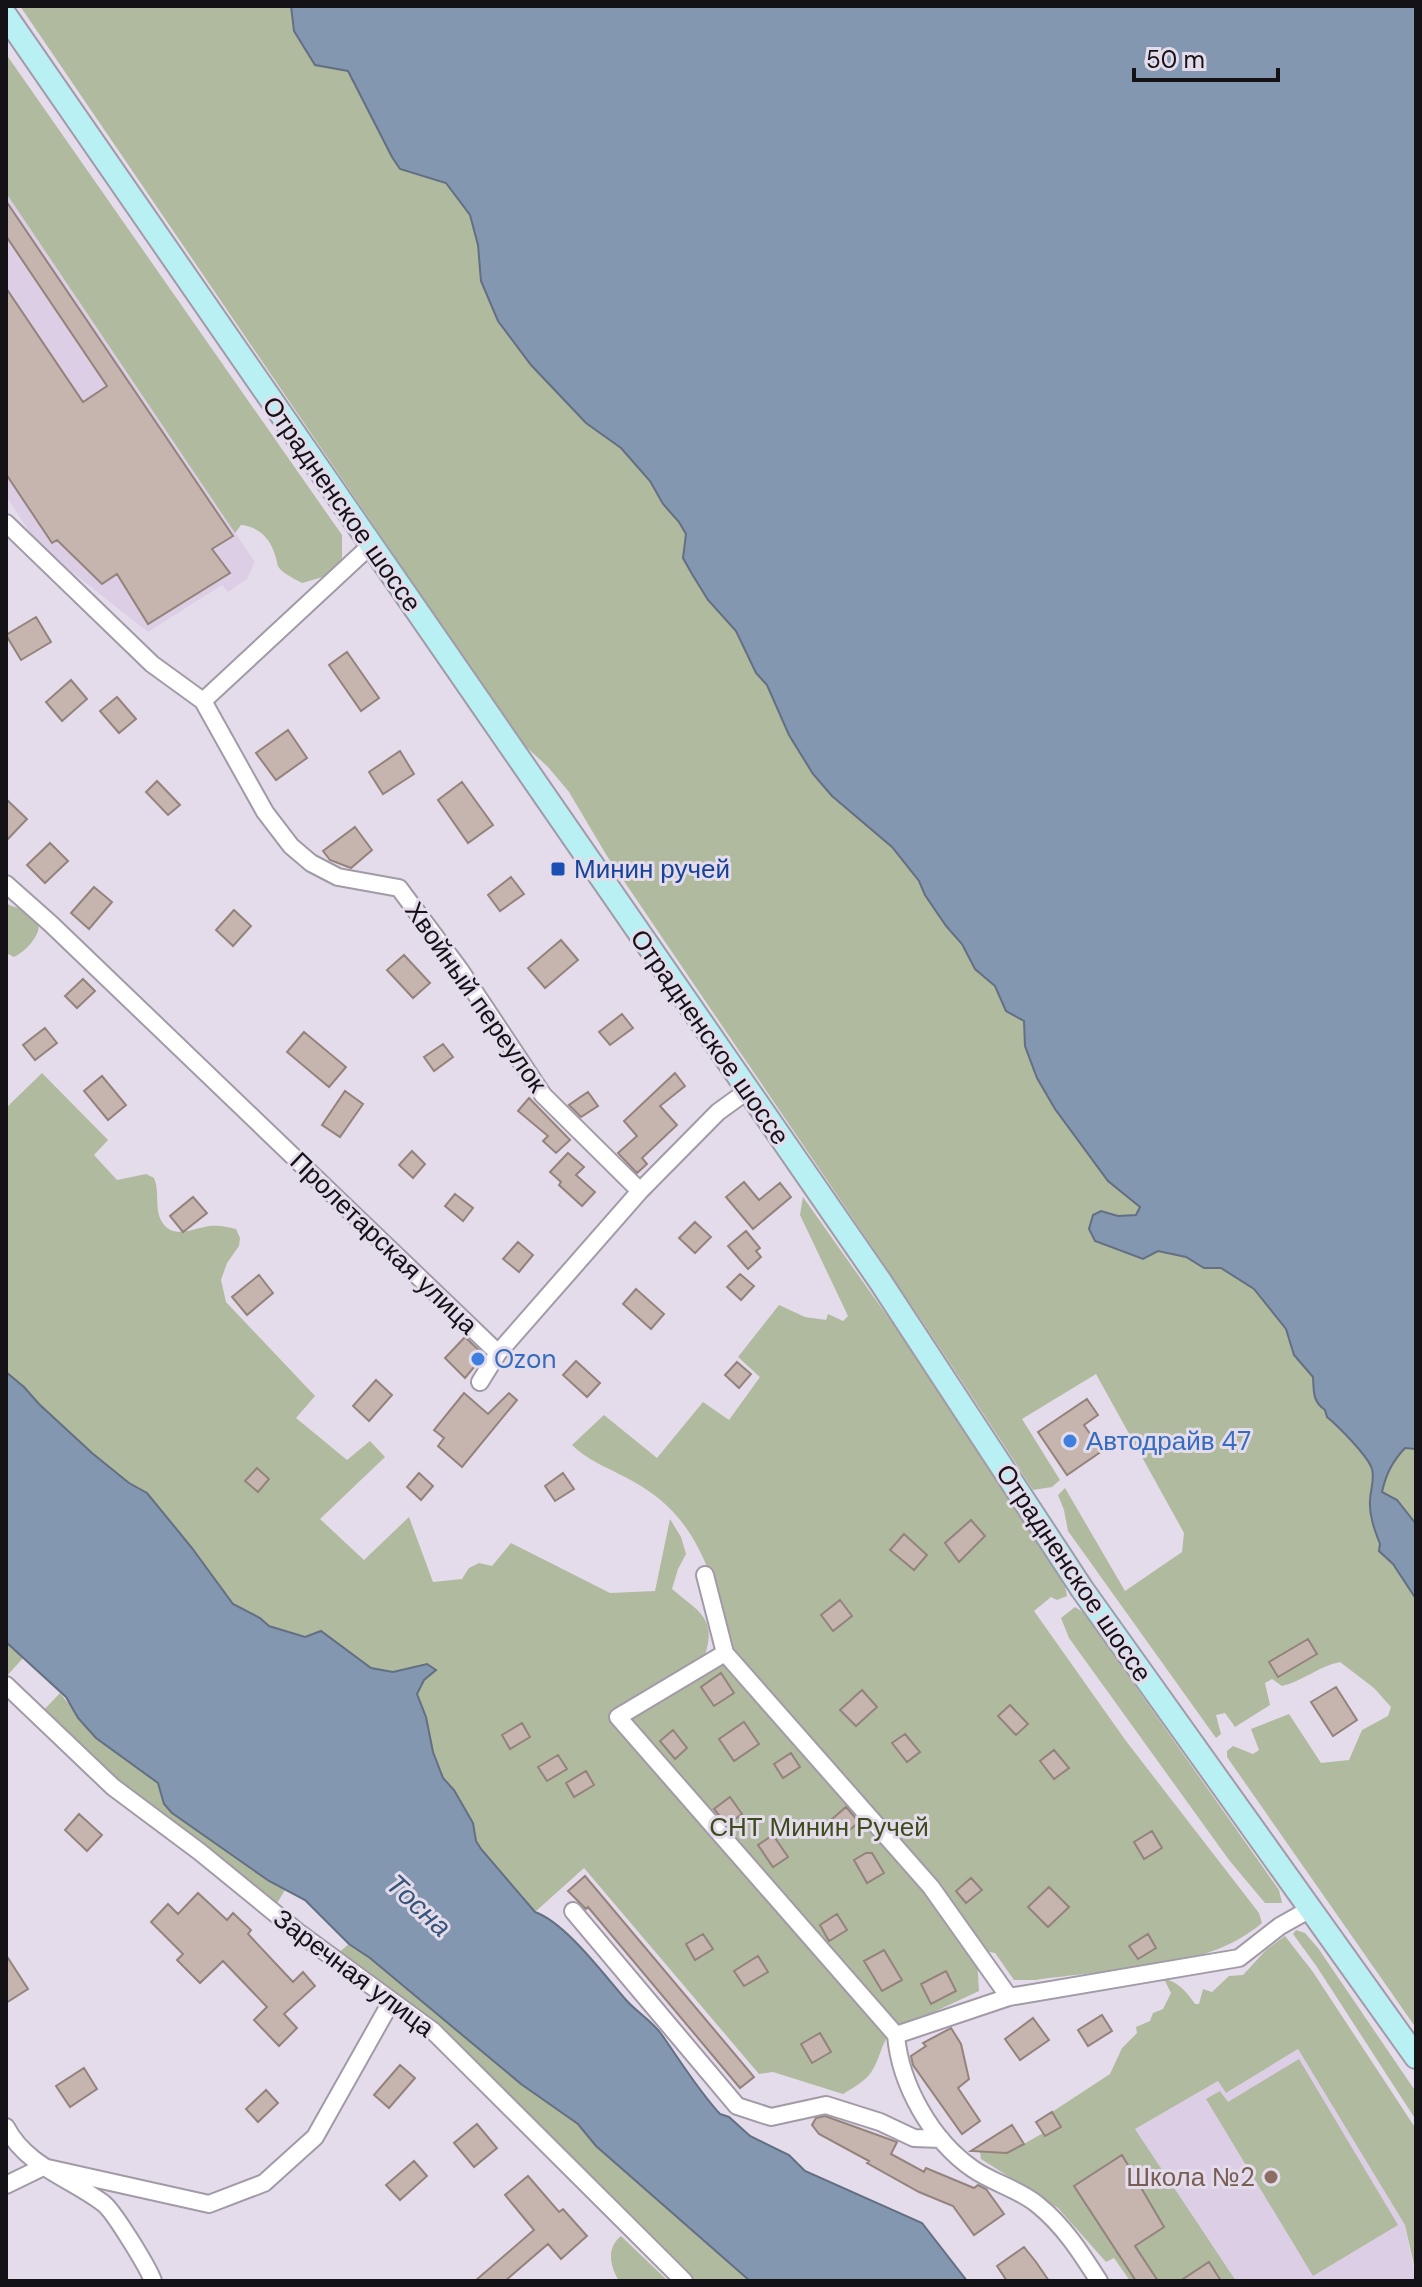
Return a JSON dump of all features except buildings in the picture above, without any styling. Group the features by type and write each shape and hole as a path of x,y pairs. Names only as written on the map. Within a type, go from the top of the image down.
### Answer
{"main road":[{"name":"Отрадненское шоссе","path":"6,16 880,1281 1082,1589 1416,2057"}],"street":[{"name":"Хвойный переулок","path":"6,523 152,664 203,701 265,812 291,846 311,863 338,877 399,888 460,970 543,1095 640,1191"},
{"path":"203,701 370,546"},
{"name":"Пролетарская улица","path":"6,884 498,1353 640,1191 718,1112 747,1091"},
{"path":"480,1382 498,1353"},
{"path":"705,1575 725,1653 931,1887 1009,1997"},
{"path":"725,1653 618,1717 896,2035 904,2078 941,2139 973,2169 1036,2203 1072,2239 1099,2281"},
{"name":"Заречная улица","path":"6,1685 113,1787 200,1852 298,1932 433,2031 684,2281"},
{"path":"896,2035 1009,1997 1239,1958 1280,1926 1312,1908"},
{"path":"573,1911 737,2106 771,2117 826,2105 880,2122 914,2138 941,2139"},
{"path":"6,2185 43,2167 209,2204 264,2183 315,2137 391,2002"},
{"path":"6,2127 12,2140 43,2167 106,2204 153,2281"}],"shaded area":[{"path":"6,193 255,562 247,579 228,592 222,585 148,632 39,546 6,496"},
{"name":"Школа №2","path":"1298,2049 1405,2225 1416,2281 1236,2281 1135,2129 1218,2081 1227,2093"}],"green space":[{"path":"20,6 291,6 294,31 348,71 400,169 446,183 470,215 478,245 481,281 498,321 531,365 586,423 621,448 650,481 662,504 679,522 686,535 683,551 708,600 736,631 756,673 767,685 789,735 813,774 832,796 892,847 919,881 946,926 962,944 975,969 995,986 1006,1011 1024,1021 1025,1046 1036,1078 1055,1109 1108,1181 1140,1207 1136,1215 1118,1216 1101,1211 1116,1248 1143,1259 1158,1251 1192,1259 1204,1268 1221,1268 1255,1289 1286,1328 1294,1355 1313,1377 1314,1397 1327,1417 1345,1432 1371,1466 1373,1479 1369,1503 1384,1557 1393,1564 1416,1599 1416,2028 1227,1757 1227,1751 1233,1746 1253,1754 1259,1750 1251,1729 1289,1714 1321,1763 1349,1760 1362,1730 1388,1716 1391,1707 1374,1688 1340,1662 1282,1686 1272,1679 1265,1683 1270,1705 1235,1727 1225,1713 1216,1715 1221,1734 1216,1738 1068,1531 1058,1495 1065,1488 1125,1591 1182,1552 1184,1533 1096,1374 1022,1419 1060,1480 1052,1487 1033,1490 607,856 569,792 522,743"},
{"path":"6,54 342,535 342,559 333,574 302,583 280,569 271,545 259,531 241,525 235,533 6,193"},
{"path":"6,903 32,914 39,925 35,938 14,957 6,953"},
{"name":"СНТ Минин Ручей","path":"42,1073 108,1140 94,1155 117,1180 146,1174 154,1178 160,1217 167,1227 178,1232 213,1226 236,1229 239,1246 227,1263 221,1280 226,1302 315,1396 296,1418 347,1460 370,1441 385,1457 320,1519 364,1560 409,1517 433,1582 462,1579 469,1568 479,1563 492,1566 511,1543 610,1593 655,1591 670,1519 681,1537 686,1554 672,1589 697,1610 707,1624 709,1632 705,1655 731,1641 710,1574 690,1534 661,1500 572,1445 604,1415 657,1458 703,1402 729,1420 760,1377 738,1357 779,1305 805,1317 826,1320 828,1314 843,1321 848,1316 800,1215 803,1197 975,1440 985,1463 1063,1576 1067,1596 1057,1600 1051,1597 1034,1611 1126,1741 1259,1913 1262,1923 1239,1939 1184,1960 1035,1980 1014,1980 995,1953 985,1951 977,1957 979,1991 893,2031 869,2075 843,2094 773,2072 759,2074 584,1868 535,1912 488,1858 476,1841 473,1823 454,1790 443,1778 433,1752 426,1717 417,1694 424,1680 435,1670 427,1664 392,1672 371,1668 321,1631 305,1637 269,1625 233,1604 147,1493 129,1483 92,1453 6,1372 6,1108"},
{"path":"1405,1448 1416,1449 1416,1524 1397,1500 1382,1493 1390,1469"},
{"path":"1075,1607 1083,1612 1279,1890 1282,1903 1265,1903 1229,1860 1069,1638 1061,1618"},
{"path":"6,1642 23,1658 6,1677"},
{"path":"60,1693 96,1738 158,1783 164,1804 285,1890 276,1905 161,1817 41,1713"},
{"path":"1296,1930 1305,1933 1318,1948 1416,2092 1416,2120 1293,1934"},
{"path":"1285,1936 1313,1972 1416,2129 1416,2274 1405,2225 1298,2049 1226,2093 1218,2081 1135,2129 1236,2281 1221,2281 1208,2263 1180,2281 1158,2281 1135,2246 1164,2227 1144,2196 1112,2218 1107,2210 1142,2187 1122,2156 1075,2187 1136,2281 1130,2281 1114,2258 1106,2262 1058,2208 981,2159 980,2152 1008,2153 1060,2127 1052,2112 1110,2074 1122,2048 1137,2033 1136,2027 1150,2021 1153,2013 1163,2009 1171,1993 1165,1981 1149,1978 1164,1979 1176,1984 1195,2004 1199,2004 1203,1989 1212,1992 1229,1976 1243,1975 1266,1950"},
{"path":"349,1944 521,2084 578,2124 596,2146 750,2281 694,2281 454,2044 398,1996 338,1953"},
{"path":"1299,2059 1398,2225 1313,2276 1206,2099 1220,2091 1228,2102"},
{"path":"621,2236 668,2281 619,2281 613,2269 611,2252"}],"water":[{"path":"291,6 1416,6 1416,1449 1405,1448 1400,1453 1390,1468 1382,1492 1397,1500 1416,1524 1416,1599 1393,1564 1379,1551 1380,1544 1370,1512 1373,1477 1369,1463 1327,1417 1316,1399 1313,1377 1294,1355 1286,1329 1254,1289 1221,1268 1204,1268 1186,1257 1158,1251 1143,1259 1095,1241 1089,1229 1093,1215 1101,1211 1118,1216 1136,1215 1140,1207 1108,1181 1055,1109 1037,1078 1025,1046 1024,1021 1006,1011 995,986 975,969 962,944 946,926 919,881 892,847 832,796 813,774 789,735 767,685 756,673 736,631 708,600 683,558 686,534 679,522 663,504 650,481 621,448 586,423 531,365 498,321 481,281 478,245 470,215 446,183 400,169 348,71 315,65 294,31"},
{"name":"Тосна","path":"6,1372 92,1453 129,1483 147,1493 233,1604 269,1626 305,1637 321,1631 371,1668 393,1672 427,1664 436,1670 424,1680 417,1694 443,1778 454,1790 473,1823 476,1841 481,1849 535,1912 572,1938 627,2001 658,2030 720,2114 729,2117 750,2136 789,2155 805,2171 922,2223 967,2281 750,2281 596,2146 578,2124 521,2084 349,1944 305,1900 269,1881 172,1813 164,1804 158,1783 96,1738 78,1718 66,1697 6,1642"}],"place":[{"name":"Минин ручей","path":"558,869"},
{"name":"Ozon","path":"478,1359"},
{"name":"Автодрайв 47","path":"1070,1441"},
{"name":"Школа №2","path":"1271,2177"}]}
